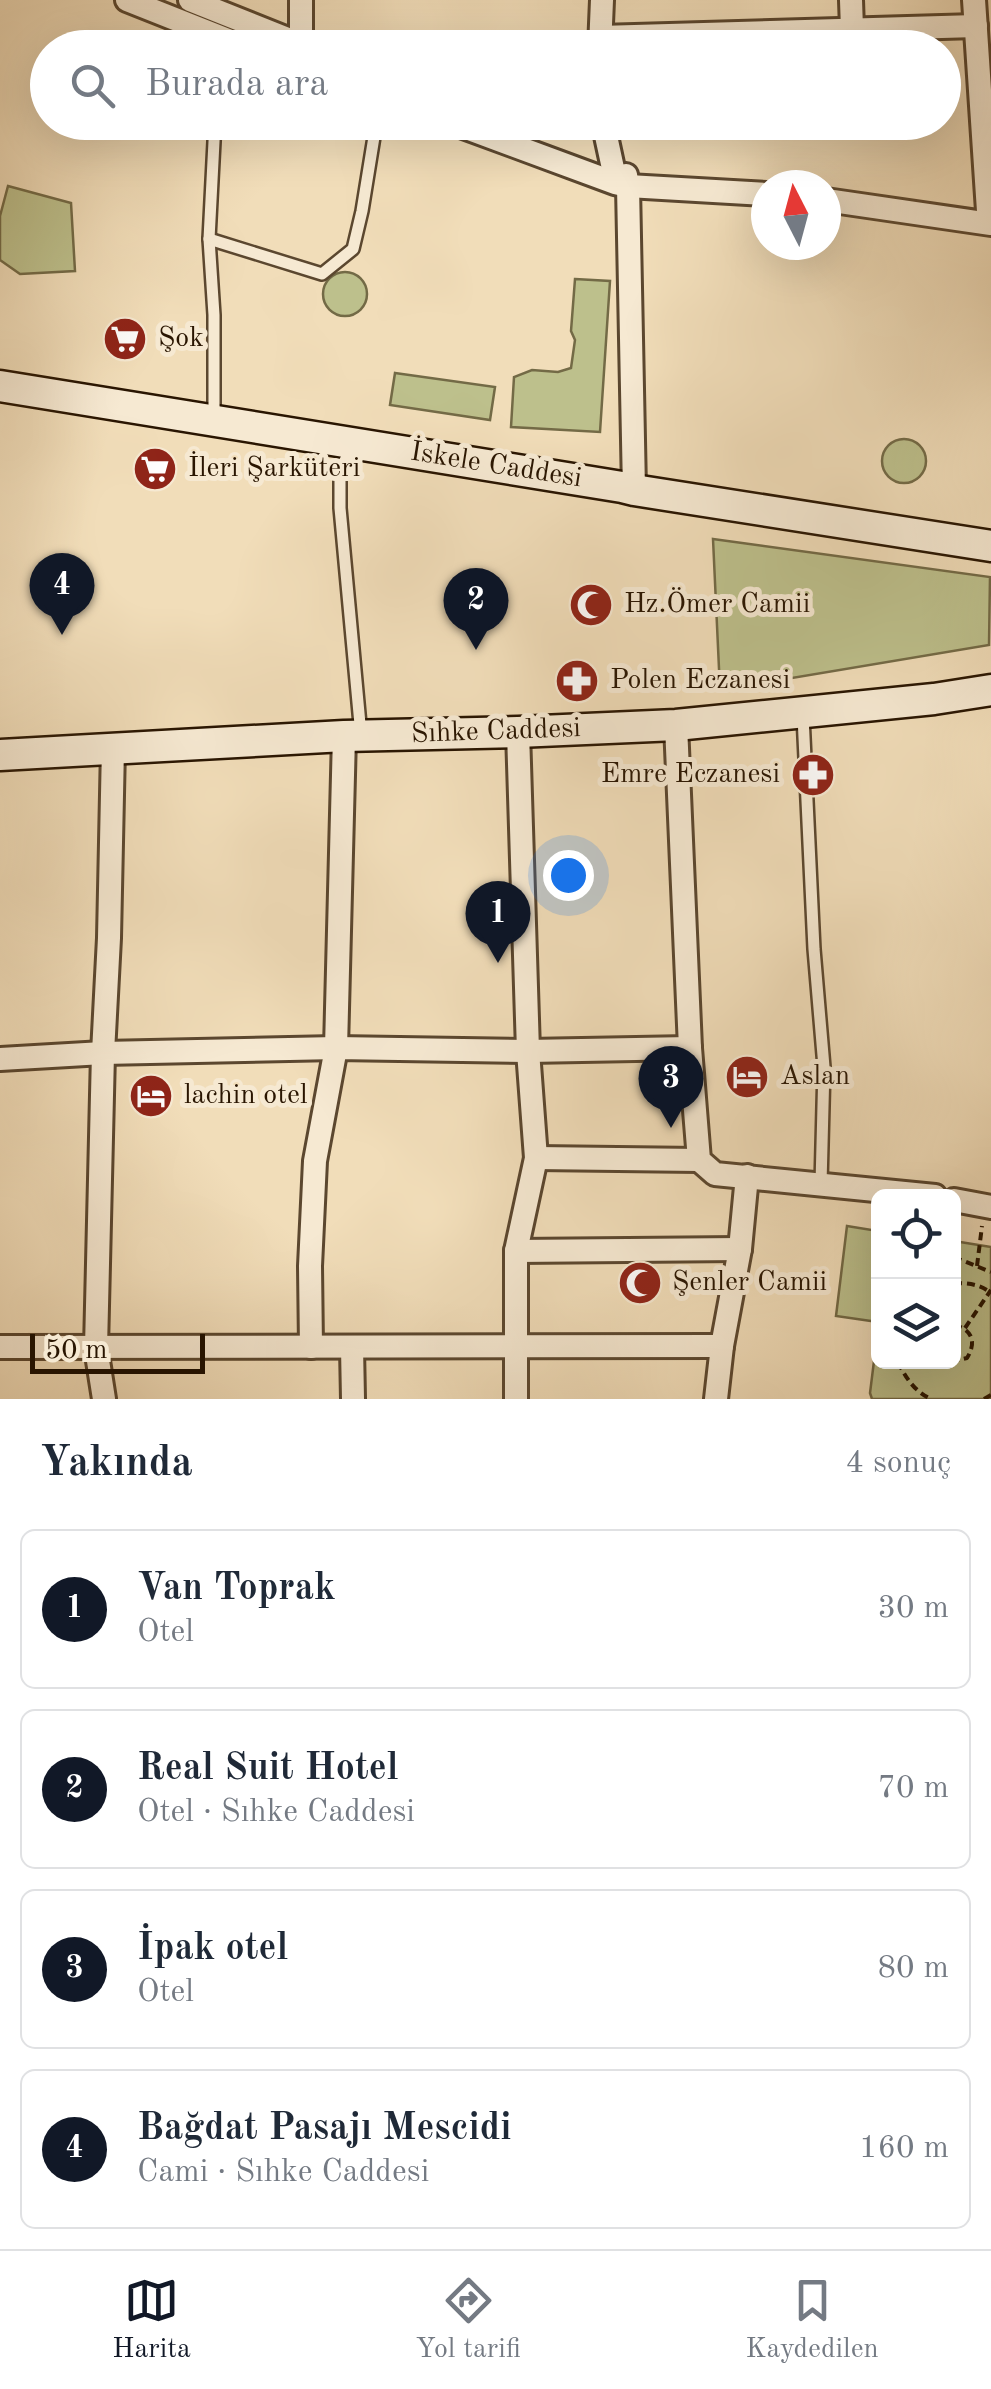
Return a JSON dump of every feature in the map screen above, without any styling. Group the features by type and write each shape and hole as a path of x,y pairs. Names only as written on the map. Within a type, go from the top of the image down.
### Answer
{"main road":[{"name":"İskele Caddesi","path":"0,386 989,549"},
{"name":"Sıhke Caddesi","path":"0,755 352,735 676,725 934,699 986,683"}],"street":[{"path":"127,0 193,30"},
{"path":"190,0 266,30"},
{"path":"301,0 304,30"},
{"path":"601,30 602,0"},
{"path":"851,0 852,29"},
{"path":"974,0 990,216"},
{"path":"833,30 976,26"},
{"path":"504,140 622,179 751,192"},
{"path":"528,140 622,179 751,184"},
{"path":"608,140 622,179 628,489"},
{"path":"841,191 990,216"},
{"path":"841,201 990,216"},
{"path":"676,725 698,1160"},
{"path":"516,1399 516,1251 536,1158 528,1051 518,732"},
{"path":"311,1347 310,1266 316,1161 336,1048 352,735"},
{"path":"104,1399 96,1348 113,747"},
{"path":"0,1059 336,1048 690,1048"},
{"path":"536,1158 698,1160 715,1174 871,1189"},
{"path":"716,1399 740,1250 747,1176"},
{"path":"961,1201 988,1206"},
{"path":"516,1251 740,1250"},
{"path":"0,1347 722,1346"},
{"path":"352,1347 353,1399"}],"lane":[{"path":"214,140 209,239 214,421"},
{"path":"209,239 322,274 352,249 374,140"},
{"path":"352,443 340,472 352,735"},
{"path":"803,711 814,949 824,1067 821,1184"}],"path":[{"path":"977,1266 988,1206"},
{"path":"961,1260 991,1272"},
{"path":"961,1282 991,1292 965,1328"},
{"path":"961,1327 973,1337 973,1348 967,1358 961,1359"},
{"path":"902,1369 907,1380 931,1399"},
{"path":"984,1399 991,1395"}],"green space":[{"path":"8,186 71,203 75,271 20,274 0,260 0,216"},
{"path":"345,272 361,278 367,294 361,310 345,316 329,310 323,294 329,278"},
{"path":"575,279 610,281 600,432 511,427 514,377 532,370 558,372 571,368"},
{"path":"395,373 495,387 490,420 390,405"},
{"path":"904,439 920,445 926,461 920,477 904,483 888,477 882,461 888,445"},
{"path":"713,539 990,577 989,645 720,690"},
{"path":"847,1226 871,1230 871,1321 836,1316"},
{"path":"961,1242 991,1247 991,1399 872,1399 873,1369 961,1369"}],"place":[{"name":"Şok","path":"125,339"},
{"name":"İleri Şarküteri","path":"155,469"},
{"name":"Hz.Ömer Camii","path":"591,605"},
{"name":"Bağdat Pasajı Mescidi","path":"62,635"},
{"name":"Real Suit Hotel","path":"476,650"},
{"name":"Polen Eczanesi","path":"577,681"},
{"name":"Emre Eczanesi","path":"813,775"},
{"name":"Van Toprak","path":"498,963"},
{"name":"Aslan","path":"747,1077"},
{"name":"lachin otel","path":"151,1096"},
{"name":"İpak otel","path":"671,1128"},
{"name":"Şenler Camii","path":"640,1283"}]}
